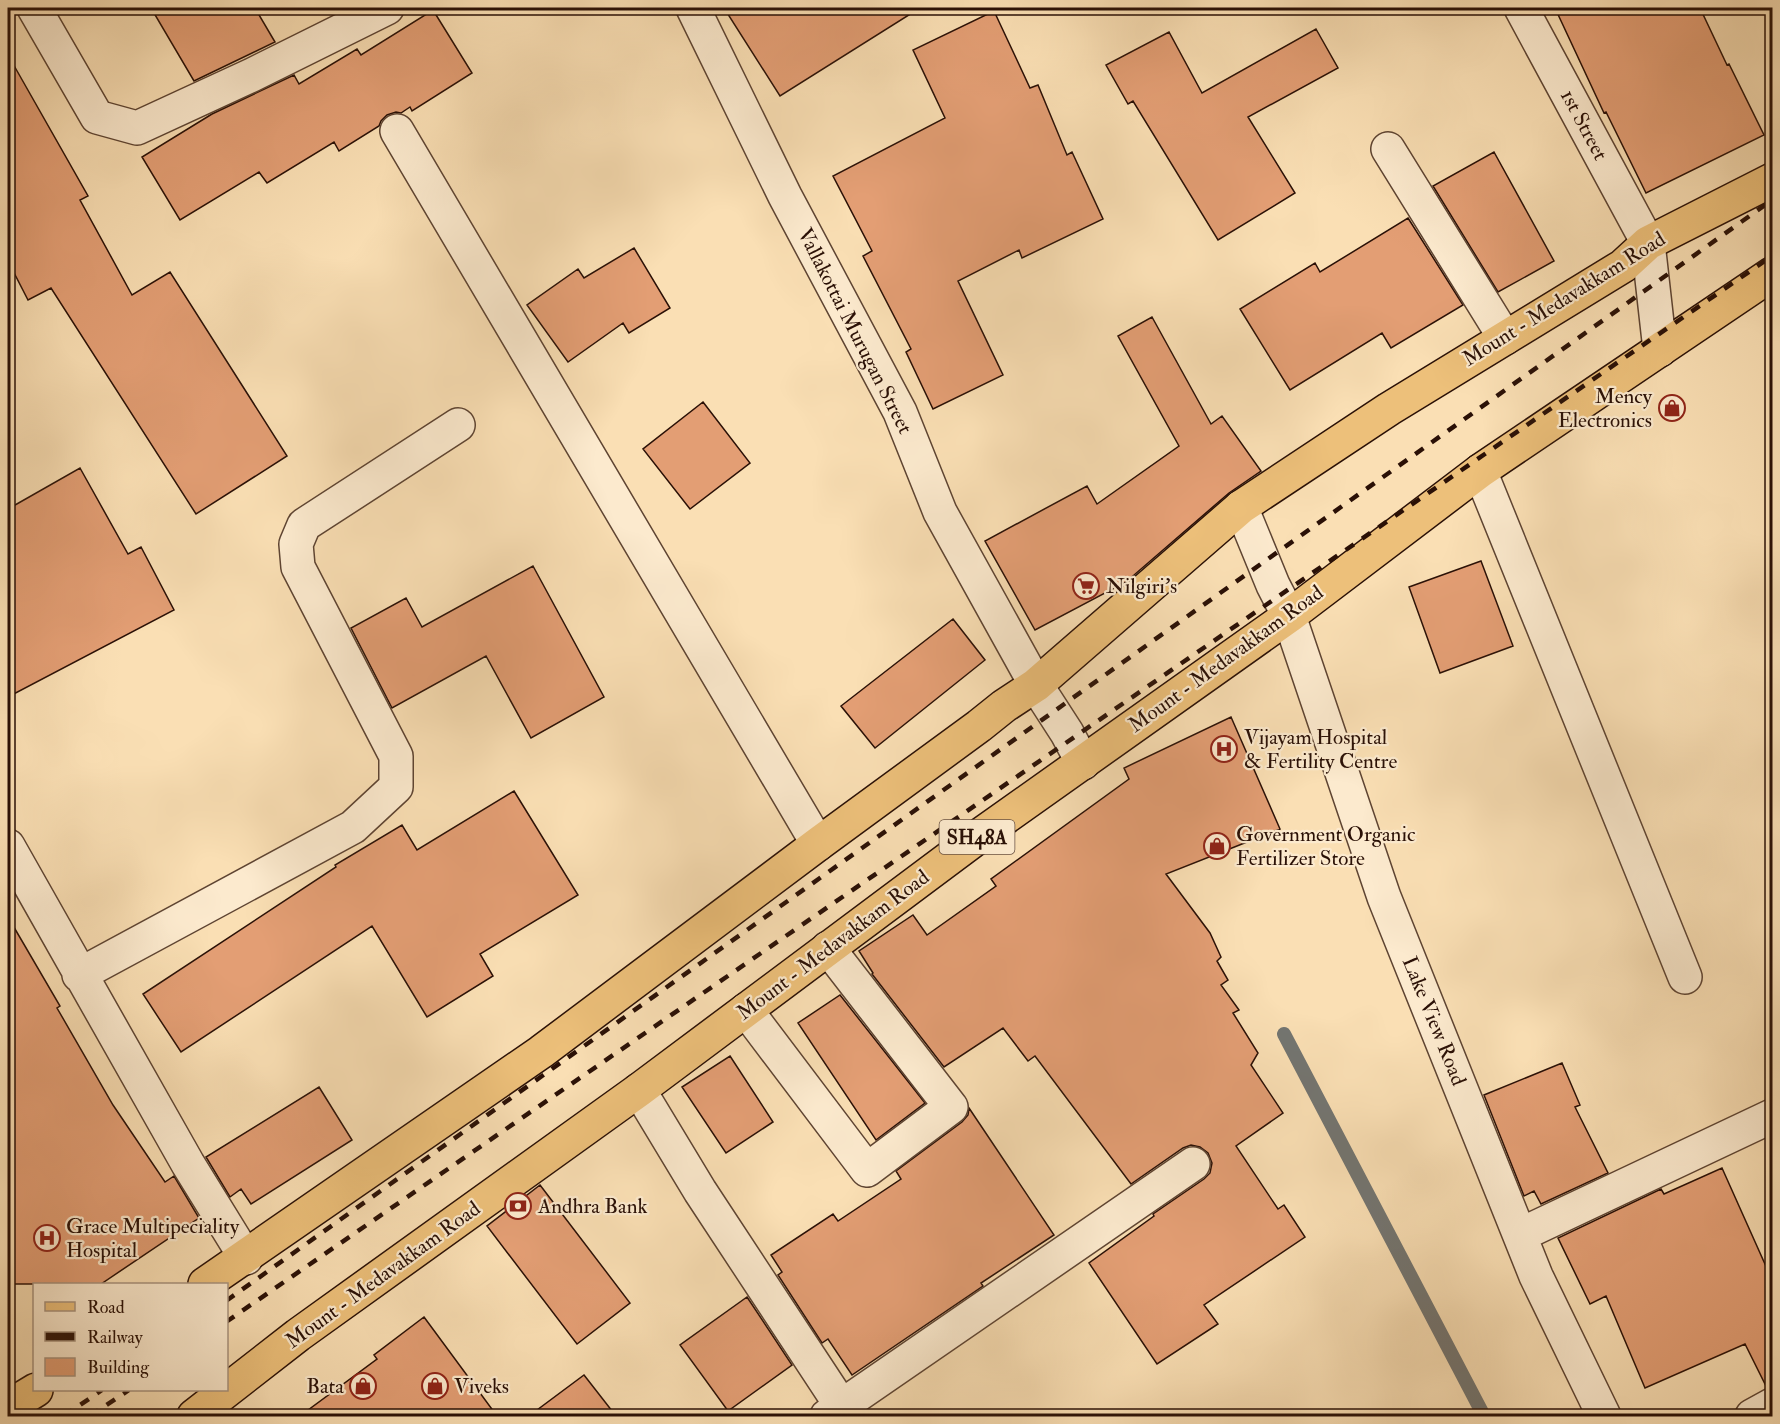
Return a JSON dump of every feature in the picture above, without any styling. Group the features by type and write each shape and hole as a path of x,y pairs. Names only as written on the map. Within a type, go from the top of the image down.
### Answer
{"main road":[{"name":"Mount - Medavakkam Road","path":"207,1283 246,1258 541,1052 1004,706 1036,686 1241,507 1389,409 1623,266 1648,243 1773,180"},
{"name":"Mount - Medavakkam Road","path":"228,1390 298,1335 639,1090 979,836 1289,615 1480,471 1773,273"},
{"path":"8,1407 33,1391"},
{"name":"Mount - Medavakkam Road","path":"194,1416 226,1391"}],"street":[{"path":"34,8 97,117 137,128 252,75 387,8"},
{"name":"Vallakottai Murugan Street","path":"693,8 785,196 900,411 939,512 1036,686 1067,733 1083,763"},
{"name":"1st Street","path":"1521,8 1648,243"},
{"path":"397,131 818,844"},
{"path":"1388,149 1505,338"},
{"path":"1648,243 1659,350"},
{"path":"79,975 353,827 396,787 396,756 298,567 296,544 304,525 458,425"},
{"path":"1480,471 1685,977"},
{"name":"Lake View Road","path":"1241,507 1273,585 1289,615 1384,897 1536,1276 1604,1416"},
{"path":"8,846 188,1164 246,1258"},
{"path":"746,1010 867,1170 951,1107 828,948"},
{"path":"639,1090 839,1413 1193,1164"},
{"path":"1520,1235 1773,1116"},
{"path":"1752,1416 1773,1405"}],"building":[{"path":"151,8 255,8 275,42 194,81"},
{"path":"724,8 920,8 780,96"},
{"path":"1555,8 1700,8 1764,135 1646,193 1606,112 1604,113"},
{"path":"433,10 472,73 412,111 410,107 401,113 387,115 379,126 339,151 334,142 267,183 259,172 180,220 142,157 212,114 294,75 299,84 357,49 361,55"},
{"path":"994,11 1030,88 1038,85 1067,155 1072,152 1103,219 1022,258 1019,250 958,281 1003,375 933,409 906,352 911,349 863,256 872,251 833,176 945,118 913,50"},
{"path":"1316,29 1338,68 1248,117 1295,193 1218,240 1133,101 1128,104 1106,65 1169,32 1202,93"},
{"path":"8,55 88,196 80,200 132,295 170,272 287,456 196,514 51,288 28,300 8,261"},
{"path":"1494,152 1554,261 1498,292 1433,186"},
{"path":"1408,218 1463,305 1391,348 1382,333 1290,390 1240,309 1315,263 1320,272"},
{"path":"634,248 670,308 629,333 623,323 568,362 527,305 578,269 584,278"},
{"path":"1152,317 1211,424 1222,416 1261,471 1229,493 1126,582 1035,630 985,541 1087,486 1097,504 1179,446 1118,336"},
{"path":"703,402 750,463 690,509 643,449"},
{"path":"80,468 128,554 141,547 174,610 8,697 8,509"},
{"path":"1481,561 1513,646 1440,673 1409,587"},
{"path":"533,566 604,697 531,738 486,656 392,708 351,628 406,598 422,627"},
{"path":"953,619 985,660 875,748 841,706"},
{"path":"1231,717 1280,829 1166,874 1210,933 1221,957 1217,961 1228,980 1221,985 1239,1010 1233,1013 1258,1053 1251,1065 1283,1113 1236,1146 1278,1209 1284,1205 1305,1237 1204,1305 1218,1324 1157,1364 1089,1263 1154,1216 1153,1214 1204,1179 1210,1173 1212,1163 1208,1153 1200,1147 1191,1145 1183,1148 1131,1184 1035,1056 1028,1061 1003,1028 944,1067 872,974 859,951 913,915 927,935 996,886 991,879 1129,779 1124,768"},
{"path":"514,791 578,895 480,954 493,976 427,1017 372,926 181,1052 143,994 336,867 335,865 402,825 417,850"},
{"path":"8,917 60,1006 57,1008 113,1105 165,1182 174,1176 199,1218 102,1283 8,1284"},
{"path":"840,995 925,1103 876,1140 798,1023"},
{"path":"730,1056 773,1122 726,1153 682,1087"},
{"path":"1562,1063 1580,1105 1575,1107 1608,1173 1541,1204 1534,1191 1524,1196 1484,1095"},
{"path":"319,1087 352,1140 251,1204 241,1189 230,1197 206,1157"},
{"path":"969,1108 1054,1235 981,1283 983,1286 852,1375 828,1339 822,1343 778,1275 782,1272 771,1255 833,1214 838,1221 901,1179 896,1171 962,1122 968,1115"},
{"path":"1722,1168 1773,1282 1773,1386 1767,1388 1745,1344 1645,1388 1606,1296 1590,1304 1558,1238 1661,1189 1664,1194"},
{"path":"540,1185 630,1303 577,1344 487,1226"},
{"path":"747,1297 792,1365 728,1411 680,1345"},
{"name":"Viveks","path":"424,1317 497,1416 300,1416 377,1359 374,1355"},
{"path":"584,1375 616,1416 529,1416"}],"waterway":[{"path":"1284,1034 1484,1416"}],"railway":[{"path":"228,1300 1772,200"},
{"path":"228,1321 1772,256"},
{"path":"64,1416 101,1391"},
{"path":"90,1416 128,1391"}],"place":[{"name":"Mency Electronics","path":"1672,408"},
{"name":"Nilgiri's","path":"1086,586"},
{"name":"Vijayam Hospital & Fertility Centre","path":"1224,749"},
{"name":"Government Organic Fertilizer Store","path":"1217,846"},
{"name":"Andhra Bank","path":"518,1206"},
{"name":"Grace Multipeciality Hospital","path":"47,1238"},
{"name":"Bata","path":"363,1386"},
{"name":"Viveks","path":"435,1386"}]}
